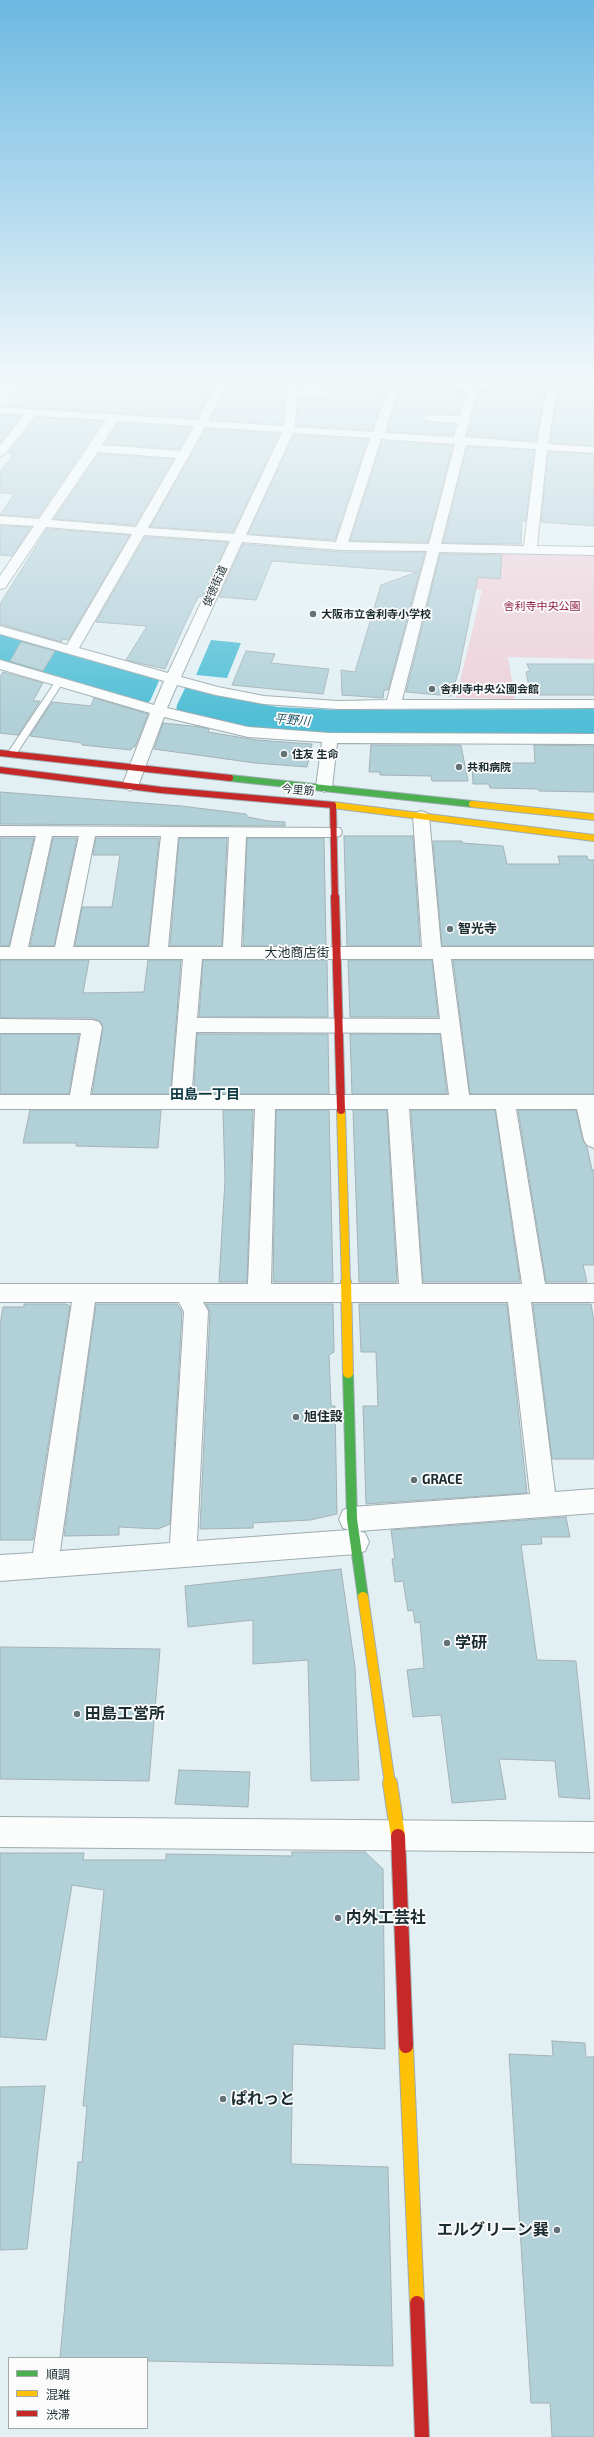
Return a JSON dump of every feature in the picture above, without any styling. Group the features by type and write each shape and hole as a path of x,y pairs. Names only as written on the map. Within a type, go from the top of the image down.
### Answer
{"main road":[{"name":"今里筋","path":"0,753 594,817"},
{"name":"今里筋","path":"0,770 130,786 333,805 594,838"},
{"path":"333,805 340,1102 354,1530 398,1835 422,2437"}],"street":[{"path":"0,585 65,492"},
{"path":"71,650 162,492"},
{"name":"俊徳街道","path":"130,786 172,680 237,538 242,532 260,492"},
{"path":"341,546 359,492"},
{"path":"393,706 435,547 448,492"},
{"path":"530,550 537,492"},
{"path":"0,520 341,546 594,551"},
{"path":"0,630 172,680 216,691 264,700 325,705 393,706 594,704"},
{"path":"0,664 230,729 282,736 330,738 594,739"},
{"path":"324,787 330,738"},
{"path":"421,816 436,953 449,1026 460,1102"},
{"path":"0,831 334,832"},
{"path":"18,953 45,831"},
{"path":"63,953 88,831"},
{"path":"158,953 170,832"},
{"path":"232,953 238,832"},
{"name":"大池商店街","path":"0,953 594,953"},
{"path":"190,1102 182,1088 193,953"},
{"path":"187,1025 338,1024 449,1026"},
{"path":"0,1026 92,1027 78,1102"},
{"path":"0,1102 590,1102 594,1140"},
{"path":"259,1292 265,1102"},
{"path":"398,1102 411,1292"},
{"path":"505,1102 527,1292 544,1505"},
{"path":"0,1293 347,1291 594,1293"},
{"path":"45,1565 85,1293"},
{"path":"183,1555 196,1311 185,1293"},
{"path":"0,1568 183,1555 354,1530 544,1505 594,1501"},
{"path":"0,1832 594,1837"}],"lane":[{"path":"12,754 60,681"}],"green space":[{"name":"舎利寺中央公園","path":"447,553 594,556 594,659 508,657 515,699 456,698 482,590 431,586 439,556"}],"water":[{"name":"平野川","path":"0,634 213,695 278,707 339,710 594,709 594,735 321,734 250,728 192,716 0,660"},
{"path":"211,640 241,643 227,678 196,675"}],"pier":[{"path":"157,678 186,686 177,705 176,712 146,703 150,701 159,681"}],"building":[{"path":"0,492 55,492 38,517 0,515 14,494 0,493"},
{"path":"73,492 155,492 135,525 54,519"},
{"path":"170,492 252,492 233,532 150,527"},
{"path":"268,492 351,492 335,540 248,534"},
{"path":"366,492 441,492 428,542 350,541"},
{"path":"456,492 529,492 526,521 522,521 521,544 443,543"},
{"path":"544,492 594,492 594,526 541,522"},
{"path":"0,526 31,527 12,556 0,555"},
{"path":"47,529 130,535 68,640 62,639 61,642 0,624 0,604"},
{"path":"145,537 228,542 203,596 198,597 165,669 126,660 147,626 96,622"},
{"path":"243,544 341,552 425,552 388,690 384,690 383,698 342,695 341,670 355,672 381,585 417,572 272,561 256,600 219,597"},
{"path":"440,554 502,555 500,579 478,577 459,670 451,696 406,692"},
{"path":"21,642 55,651 43,671 10,661"},
{"path":"246,651 275,654 271,663 329,669 323,694 232,685"},
{"path":"527,664 594,664 594,695 531,695 526,672 530,671"},
{"path":"3,672 43,683 33,701 40,701 18,735 0,733 0,677"},
{"path":"94,698 148,714 135,747 132,747 131,750 82,745 82,743 30,736 52,702 91,706"},
{"path":"163,723 201,727 209,729 208,732 256,740 312,744 307,767 255,763 154,749"},
{"path":"371,745 461,745 468,781 432,781 431,776 380,775 380,772 369,772"},
{"path":"534,745 594,746 594,792 490,788 489,784 473,784 472,763 535,763"},
{"path":"0,792 181,806 246,814 248,817 268,821 285,822 285,826 0,824"},
{"path":"344,836 413,836 420,946 347,946"},
{"path":"0,838 34,838 9,946 0,946"},
{"path":"53,838 77,838 54,946 30,946"},
{"path":"96,838 159,838 148,946 75,946 82,907 112,907 120,855 93,855"},
{"path":"179,838 227,838 222,946 170,946"},
{"path":"247,838 324,838 326,946 243,946"},
{"path":"433,841 462,841 462,843 503,846 507,864 560,864 558,856 587,856 588,860 594,860 594,946 442,946"},
{"path":"0,960 89,960 83,993 144,992 148,960 181,960 171,1088 173,1094 92,1094 103,1027 100,1021 92,1018 0,1018"},
{"path":"203,960 327,960 328,1017 199,1017"},
{"path":"348,960 432,960 438,1017 350,1017"},
{"path":"453,960 594,960 594,1094 470,1094"},
{"path":"0,1034 79,1034 69,1094 0,1094"},
{"path":"197,1034 328,1034 329,1094 197,1094 194,1088"},
{"path":"350,1034 440,1034 447,1094 352,1094"},
{"path":"30,1110 161,1110 158,1148 76,1146 77,1143 23,1143"},
{"path":"223,1110 253,1110 247,1282 219,1282 225,1180"},
{"path":"276,1110 329,1110 333,1282 273,1282"},
{"path":"353,1110 387,1110 397,1282 359,1282"},
{"path":"411,1110 495,1110 520,1282 423,1282"},
{"path":"518,1110 576,1110 592,1170 594,1170 594,1265 583,1265 587,1282 546,1282"},
{"path":"24,1304 66,1304 70,1306 33,1540 0,1540 0,1325 3,1307 24,1307"},
{"path":"96,1304 177,1304 182,1312 170,1524 158,1529 119,1527 119,1535 64,1536"},
{"path":"206,1304 333,1304 334,1352 329,1355 331,1406 335,1406 337,1514 310,1520 253,1523 253,1528 200,1529 210,1311"},
{"path":"359,1304 507,1304 527,1493 366,1504 363,1406 378,1406 376,1352 361,1352"},
{"path":"533,1304 591,1304 594,1322 594,1459 552,1459"},
{"path":"566,1517 570,1537 541,1537 542,1544 521,1545 537,1660 576,1661 590,1799 559,1797 555,1761 499,1759 506,1799 452,1803 441,1715 413,1717 407,1670 424,1668 420,1622 415,1623 413,1610 408,1611 403,1581 395,1582 392,1559 395,1559 391,1530"},
{"path":"341,1569 355,1667 359,1780 311,1781 308,1660 253,1664 253,1620 188,1627 185,1586"},
{"name":"田島工営所","path":"0,1647 160,1649 149,1781 0,1779"},
{"path":"179,1770 250,1772 248,1807 175,1804"},
{"path":"292,1852 365,1852 383,1869 385,2049 293,2044 291,2164 388,2167 393,2366 148,2361 148,2357 60,2357 78,2162 82,2162 87,2106 83,2106 104,1890 72,1885 46,2040 0,2037 0,1853 84,1853 83,1860 166,1860 166,1854 292,1856"},
{"name":"エルグリーン巽","path":"552,2041 585,2043 586,2057 594,2057 594,2437 552,2437 550,2403 531,2403 509,2054 553,2056"},
{"path":"45,2086 27,2249 0,2250 0,2087"}],"traffic: fast":[{"path":"230,778 472,804"},
{"path":"348,1373 352,1519 363,1597"}],"traffic: slow":[{"path":"472,804 594,817"},
{"path":"333,805 594,838"},
{"path":"341,1110 348,1373"},
{"path":"363,1597 398,1836"},
{"path":"406,2046 417,2303"}],"traffic: jam":[{"path":"0,753 230,778"},
{"path":"0,770 161,790 333,805"},
{"path":"333,805 341,1110"},
{"path":"398,1836 406,2046"},
{"path":"417,2303 422,2437"}],"place":[{"name":"大阪市立舎利寺小学校","path":"313,614"},
{"name":"舎利寺中央公園会館","path":"432,689"},
{"name":"住友 生命","path":"284,754"},
{"name":"共和病院","path":"459,767"},
{"name":"智光寺","path":"450,929"},
{"name":"旭住設","path":"296,1417"},
{"name":"GRACE","path":"414,1480"},
{"name":"学研","path":"447,1643"},
{"name":"田島工営所","path":"77,1714"},
{"name":"内外工芸社","path":"338,1918"},
{"name":"ぱれっと","path":"223,2099"},
{"name":"エルグリーン巽","path":"557,2230"}],"district":[{"name":"田島一丁目","path":"205,1094"}]}
